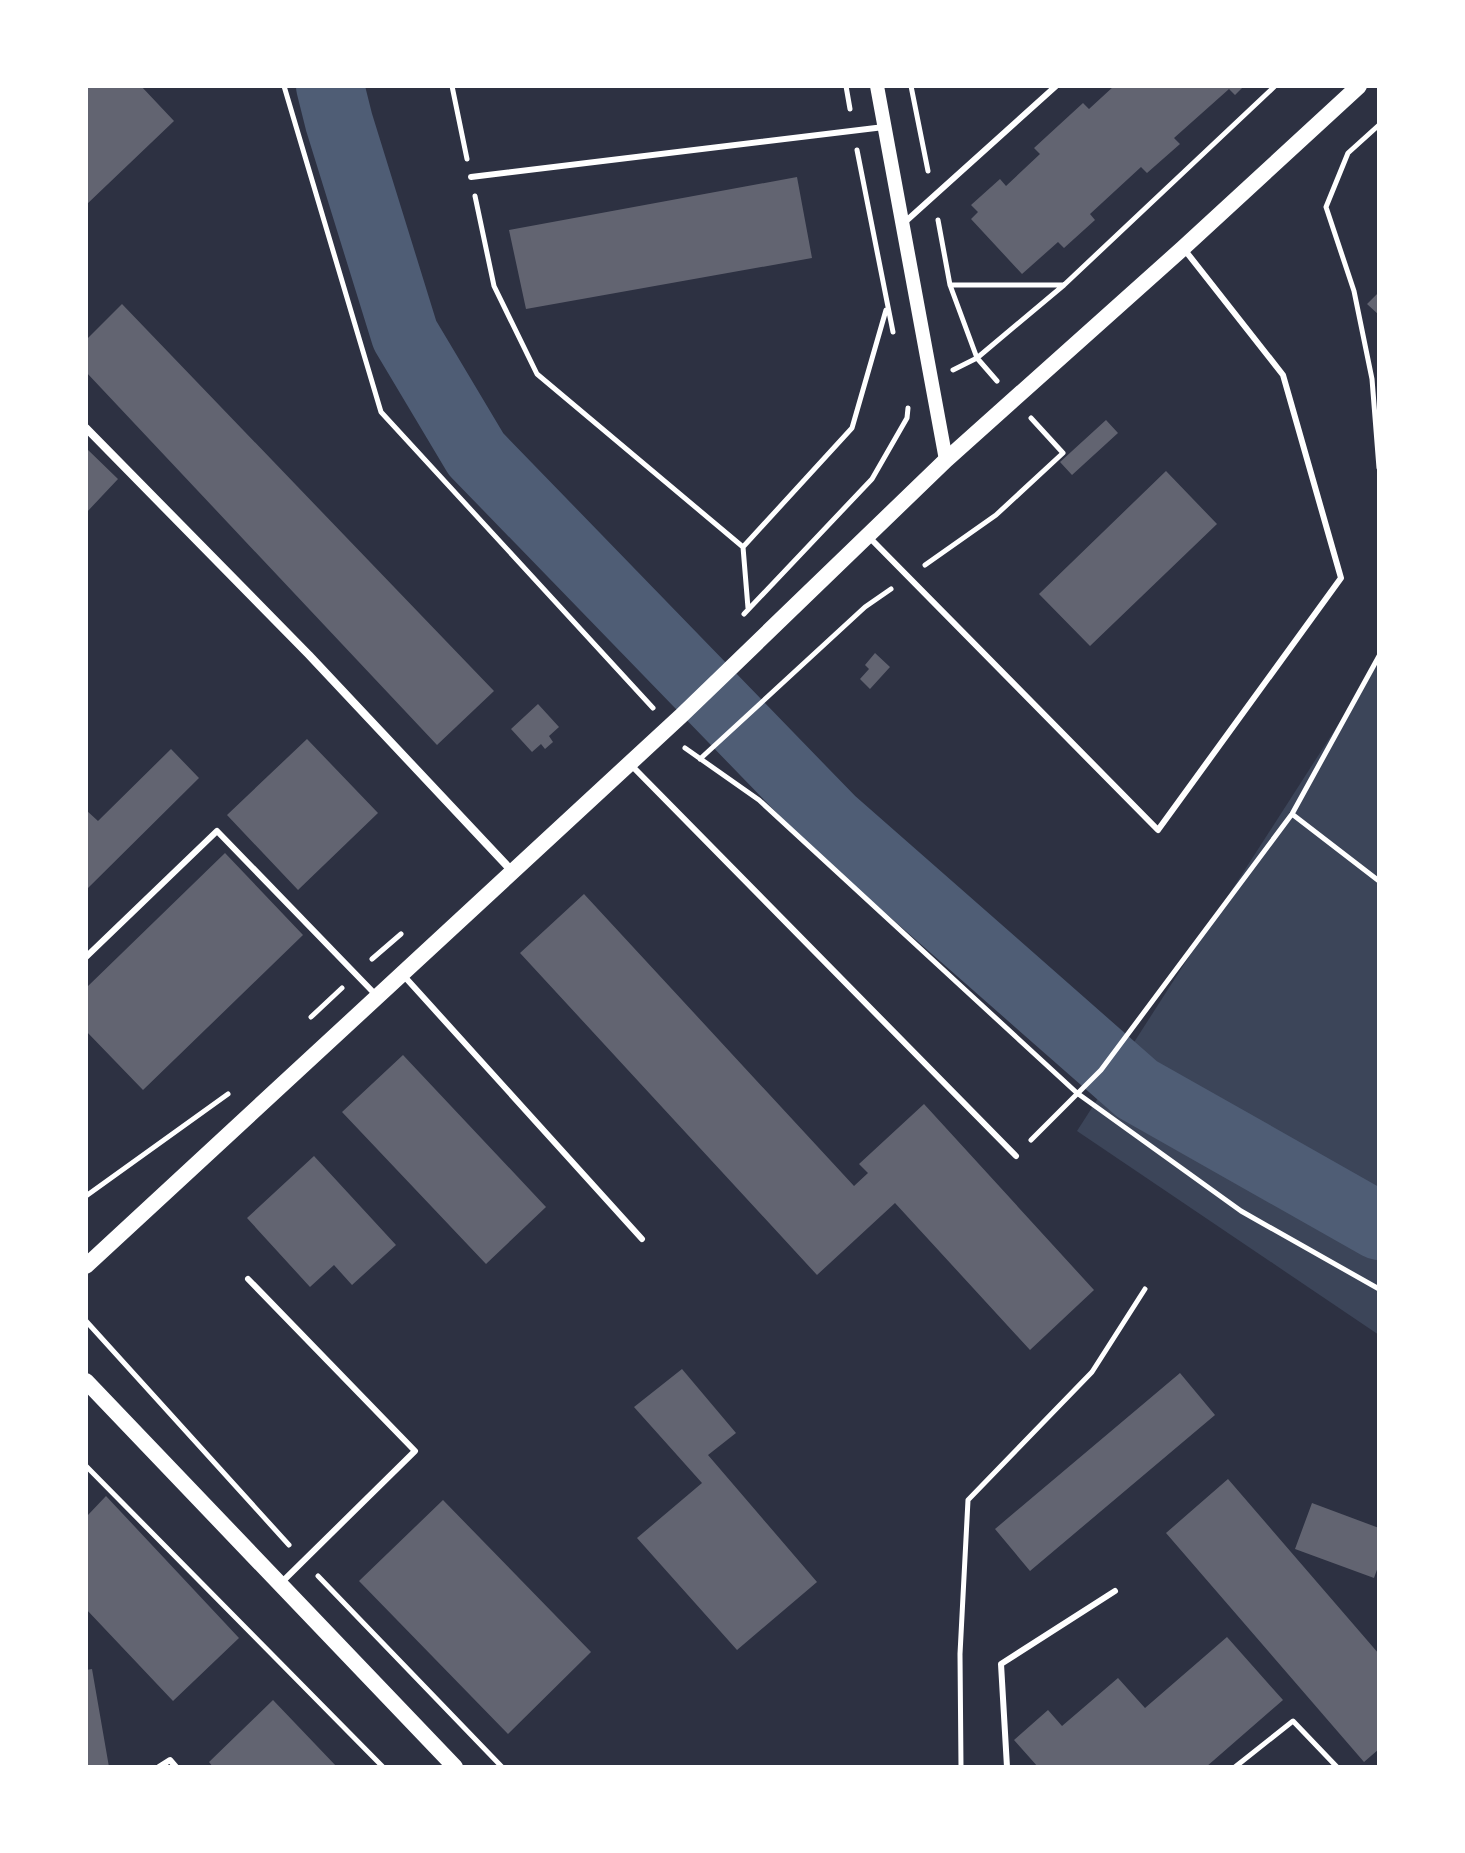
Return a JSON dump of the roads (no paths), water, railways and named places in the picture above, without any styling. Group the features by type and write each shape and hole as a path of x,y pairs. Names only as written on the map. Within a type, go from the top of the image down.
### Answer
{"main road":[{"path":"86,1266 682,715 946,460 1359,86"},
{"path":"86,1381 455,1767"}],"street":[{"path":"877,86 946,460"},
{"path":"86,428 309,655 512,871"}],"lane":[{"path":"902,225 1056,86"},
{"path":"471,177 884,127"},
{"path":"868,536 1158,830 1341,578 1283,375 1183,248"},
{"path":"629,763 1016,1156"},
{"path":"86,957 217,831 377,997"},
{"path":"402,974 642,1239"},
{"path":"248,1279 415,1451 280,1584"},
{"path":"1007,1767 1001,1664 1115,1591"},
{"path":"159,1767 170,1760 176,1767"}],"waterway":[{"path":"330,86 405,335 476,454 831,820 1137,1089 1379,1226"}]}
